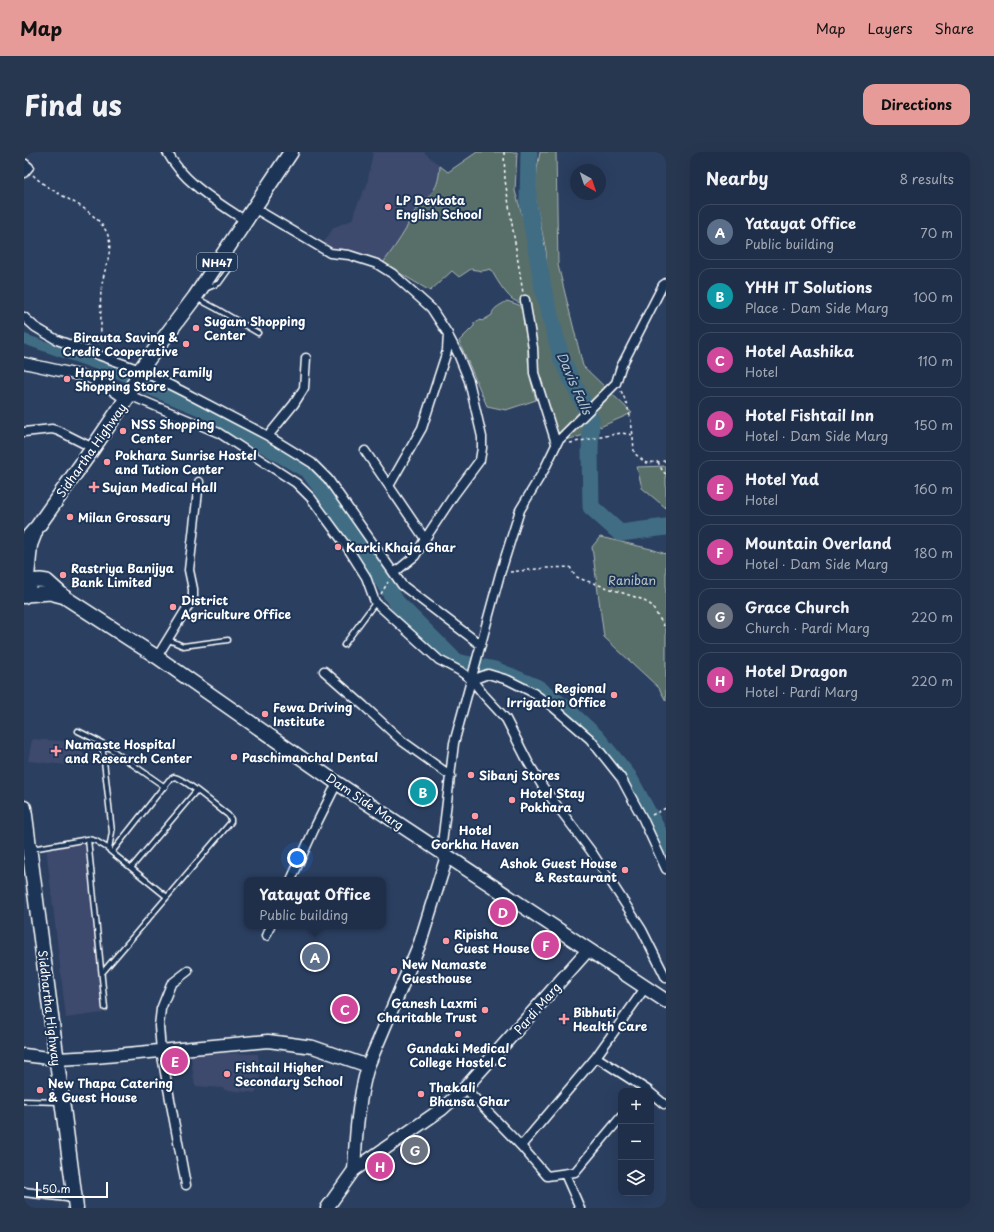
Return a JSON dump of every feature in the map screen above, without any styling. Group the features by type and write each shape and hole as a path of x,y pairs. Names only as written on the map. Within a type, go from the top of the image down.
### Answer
{"highway":[{"name":"NH47","path":"140,370 197,294 244,220 254,208 291,152"},
{"name":"Sidhartha Highway","path":"24,542 38,526 129,395 140,370"},
{"name":"Sidhartha Highway","path":"26,585 30,545 38,526"},
{"name":"Siddhartha Highway","path":"24,809 27,844 57,1059 75,1203"}],"main road":[{"name":"Dam Side Marg","path":"26,585 66,598 157,657 337,783 666,1001"},
{"path":"354,1170 358,1114 362,1087 368,1066 420,943 444,854"},
{"name":"Pardi Marg","path":"327,1208 354,1170 442,1108 465,1088 588,950"},
{"path":"24,1055 57,1059 268,1041 314,1047 368,1066"}],"street":[{"path":"167,152 173,163 192,184 244,220"},
{"path":"254,208 330,253 349,255 377,264 393,274 431,308 448,334 469,381 482,437 480,460 454,495 415,556 394,573"},
{"path":"444,854 454,743 500,574 520,510 544,470 557,442 614,385 621,367 663,285 666,283"},
{"path":"525,300 533,348 534,373 557,442"},
{"path":"24,317 35,327 57,340 140,370 268,436 312,463 328,479 402,585 481,645"},
{"path":"389,486 422,428 447,351 448,334"},
{"path":"268,436 294,404 304,388 306,358"},
{"path":"24,363 88,377 219,433 296,483 311,498 347,547 366,577 375,602 438,660 472,676 488,674 508,680 532,692 553,707 590,739 621,778 643,819 666,869"},
{"path":"24,432 52,429 59,430 93,448"},
{"path":"365,451 425,539"},
{"path":"157,657 169,640 193,598 193,589 189,570 199,482"},
{"path":"324,671 402,741 451,776"},
{"path":"472,676 483,694 506,719 528,762 543,786 591,851 642,930 666,978"},
{"path":"293,877 316,825 337,783"},
{"path":"266,936 269,929"},
{"path":"186,1185 161,1051 159,1026 161,1009 171,984 188,971"},
{"path":"521,1146 596,1056 645,988"},
{"path":"596,1056 643,1088"},
{"path":"465,1088 521,1146 547,1176 575,1172 618,1121"},
{"path":"654,1096 664,1104"},
{"path":"565,1174 580,1208"},
{"path":"24,1192 75,1203"}],"lane":[{"path":"197,294 217,309 258,333"},
{"path":"344,645 375,602"},
{"path":"169,640 183,646 228,640"},
{"path":"78,732 102,743 165,787"},
{"path":"102,743 112,832 110,851"},
{"path":"102,973 231,822 228,815 179,778 174,777 110,851"},
{"path":"131,868 196,791"},
{"path":"88,839 105,1008"},
{"path":"27,844 88,839 96,841 167,897"},
{"path":"24,1101 62,1102"}],"path":[{"path":"504,152 505,180 525,300"},
{"path":"26,168 45,186 91,214 108,234 110,253 102,286 101,326 98,354"},
{"path":"614,385 626,401 631,420 634,452 646,463 666,461"},
{"path":"572,442 620,433 633,435"},
{"path":"658,462 663,472 666,474"},
{"path":"500,574 546,568 570,567 575,576 581,580 641,599 651,605 666,628"},
{"path":"375,602 394,573"},
{"path":"643,819 666,808"}],"shaded area":[{"name":"LP Devkota English School","path":"373,152 424,152 440,166 439,179 434,192 412,216 409,225 399,242 383,263 373,262 362,254 330,248 324,242 334,227 352,220 364,190 366,189"},
{"name":"Namaste Hospital and Research Center","path":"32,739 81,742 85,767 28,761"},
{"path":"85,844 103,1013 66,1018 46,847"},
{"name":"Fishtail Higher Secondary School","path":"190,1052 258,1054 260,1079 257,1079 256,1093 225,1090 223,1088 195,1086"}],"green space":[{"path":"477,152 517,152 515,191 534,255 541,291 557,351 565,372 588,419 589,434 561,441 556,432 537,374 536,337 532,328 528,304 512,299 500,285 491,269 482,271 471,269 459,277 452,271 430,291 383,263 406,229 412,215 431,194 437,184 440,166 448,172"},
{"path":"540,152 556,152 558,265 583,366 632,413 600,427 565,361 548,289 546,251 535,198"},
{"path":"507,301 519,305 523,313 528,336 528,360 531,381 536,400 506,410 487,406 459,341 474,326 474,323 481,320 482,321 492,315 495,309"},
{"path":"666,466 666,508 642,488 637,467"},
{"name":"Raniban","path":"600,537 666,554 666,701 659,688 604,637 592,547"}],"waterway":[{"name":"Davis Falls","path":"529,152 528,202 544,293 562,360 591,419 591,507 620,533 666,527"},
{"path":"24,339 98,365 126,377"},
{"path":"141,383 202,408 309,471 338,511 397,603 456,662 495,670 536,687 565,708 597,738 628,776 666,846"}],"place":[{"name":"LP Devkota English School","path":"388,207"},
{"name":"Sugam Shopping Center","path":"196,328"},
{"name":"Birauta Saving & Credit Cooperative","path":"186,344"},
{"name":"Happy Complex Family Shopping Store","path":"67,379"},
{"name":"NSS Shopping Center","path":"123,431"},
{"name":"Pokhara Sunrise Hostel and Tution Center","path":"107,462"},
{"name":"Sujan Medical Hall","path":"94,487"},
{"name":"Milan Grossary","path":"70,517"},
{"name":"Karki Khaja Ghar","path":"338,547"},
{"name":"Rastriya Banijya Bank Limited","path":"63,575"},
{"name":"District Agriculture Office","path":"173,607"},
{"name":"Regional Irrigation Office","path":"614,695"},
{"name":"Fewa Driving Institute","path":"265,714"},
{"name":"Namaste Hospital and Research Center","path":"56,751"},
{"name":"Paschimanchal Dental","path":"234,757"},
{"name":"Sibanj Stores","path":"471,775"},
{"name":"YHH IT Solutions","path":"423,792"},
{"name":"Hotel Stay Pokhara","path":"512,800"},
{"name":"Hotel Gorkha Haven","path":"475,816"},
{"name":"Ashok Guest House & Restaurant","path":"625,870"},
{"name":"Hotel Fishtail Inn","path":"503,912"},
{"name":"Ripisha Guest House","path":"446,941"},
{"name":"Mountain Overland","path":"546,945"},
{"name":"Yatayat Office","path":"315,957"},
{"name":"New Namaste Guesthouse","path":"394,971"},
{"name":"Hotel Aashika","path":"345,1009"},
{"name":"Ganesh Laxmi Charitable Trust","path":"485,1010"},
{"name":"Bibhuti Health Care","path":"564,1019"},
{"name":"Gandaki Medical College Hostel C","path":"458,1034"},
{"name":"Hotel Yad","path":"175,1061"},
{"name":"Fishtail Higher Secondary School","path":"227,1074"},
{"name":"New Thapa Catering & Guest House","path":"40,1090"},
{"name":"Thakali Bhansa Ghar","path":"421,1094"},
{"name":"Grace Church","path":"415,1150"},
{"name":"Hotel Dragon","path":"380,1166"}]}
